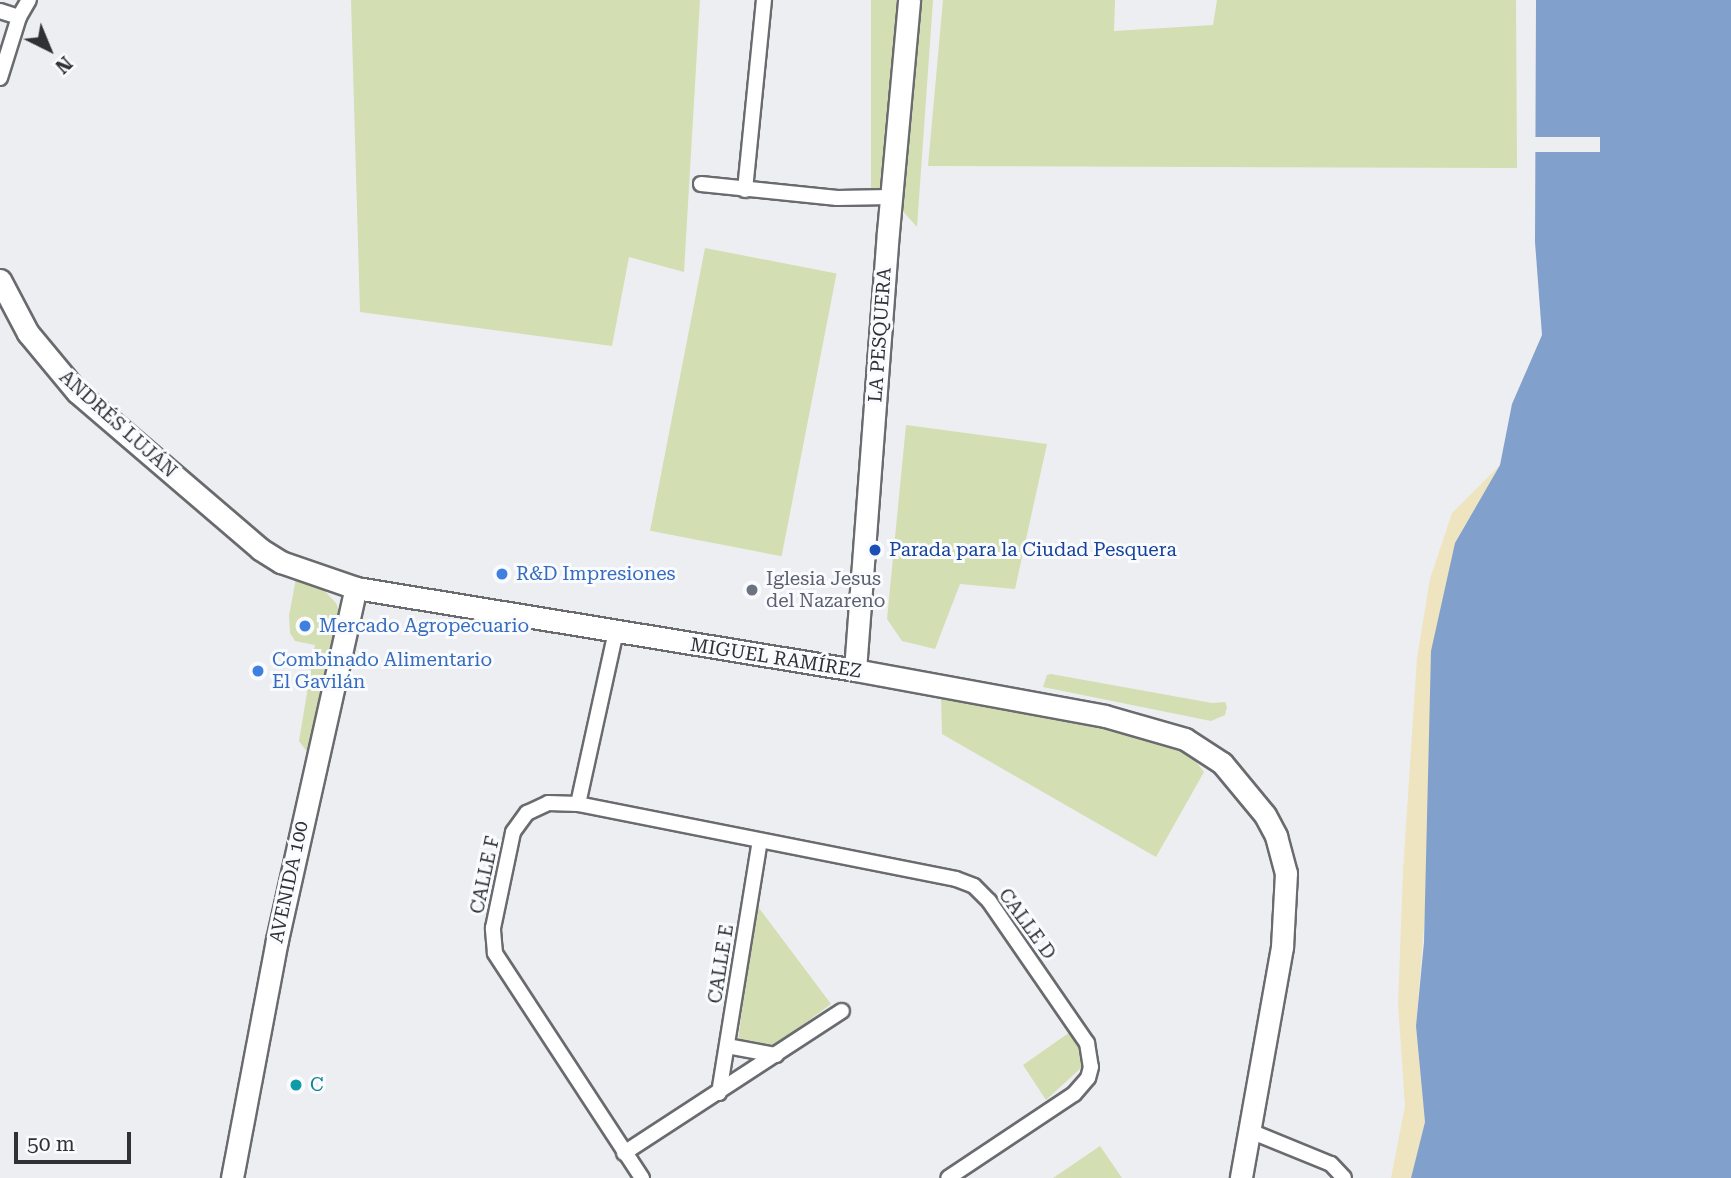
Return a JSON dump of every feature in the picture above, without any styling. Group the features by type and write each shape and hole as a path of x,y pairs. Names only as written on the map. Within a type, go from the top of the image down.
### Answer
{"street":[{"path":"0,78 19,17 29,0"},
{"path":"745,190 764,0"},
{"name":"LA PESQUERA","path":"855,670 891,197 909,0"},
{"path":"0,11 19,17"},
{"path":"701,184 837,198 891,197"},
{"name":"ANDRÉS LUJÁN","path":"0,279 21,320 49,362 77,392 260,548"},
{"path":"0,312 21,320"},
{"name":"MIGUEL RAMÍREZ","path":"260,548 281,562 356,588 855,670 1105,716 1185,739 1222,763 1265,815 1282,856 1286,894 1280,960 1241,1178"},
{"name":"AVENIDA 100","path":"232,1178 277,940 356,588"},
{"path":"578,804 616,631"},
{"name":"CALLE F","path":"578,804 548,803 520,820 513,832 493,928 495,953 642,1178"},
{"name":"CALLE D","path":"578,804 956,879 974,886 989,901 1087,1043 1091,1068 1088,1078 1074,1094 948,1178"},
{"name":"CALLE E","path":"719,1093 760,841"},
{"path":"624,1153 842,1011"},
{"path":"727,1045 776,1055"},
{"path":"1250,1131 1331,1164 1344,1178"}],"green space":[{"path":"351,0 700,0 684,272 629,257 612,346 360,312"},
{"path":"871,0 900,0 900,192 871,192"},
{"path":"917,0 933,0 917,227 898,206"},
{"path":"943,0 1115,0 1114,31 1213,25 1217,0 1516,0 1517,168 928,166"},
{"path":"705,248 837,274 782,556 650,531"},
{"path":"906,425 1047,444 1015,589 960,584 935,649 902,641 887,619"},
{"path":"296,578 317,583 336,603 339,611 310,756 299,741 315,645 295,641 290,633 289,616"},
{"path":"1047,675 1212,703 1225,702 1227,707 1225,715 1211,721 1043,687"},
{"path":"941,694 1098,723 1176,745 1193,758 1204,772 1156,857 942,734"},
{"path":"756,904 831,1004 774,1046 738,1041"},
{"path":"1070,1032 1085,1055 1082,1067 1046,1100 1023,1065"},
{"path":"1100,1146 1122,1178 1053,1178"}],"sand":[{"path":"1500,465 1455,543 1416,1026 1425,1122 1411,1178 1391,1178 1405,1106 1398,1004 1403,871 1417,658 1430,579 1452,513"}],"water":[{"path":"1536,0 1731,0 1731,1178 1411,1178 1425,1122 1416,1026 1424,942 1431,651 1455,543 1500,465 1512,404 1542,335 1535,242"}],"pier":[{"path":"1535,137 1600,137 1600,152 1535,152"}],"place":[{"name":"Parada para la Ciudad Pesquera","path":"875,550"},
{"name":"R&D Impresiones","path":"502,574"},
{"name":"Iglesia Jesus del Nazareno","path":"752,590"},
{"name":"Mercado Agropecuario","path":"305,626"},
{"name":"Combinado Alimentario El Gavilán","path":"258,671"},
{"name":"C","path":"296,1085"}]}
